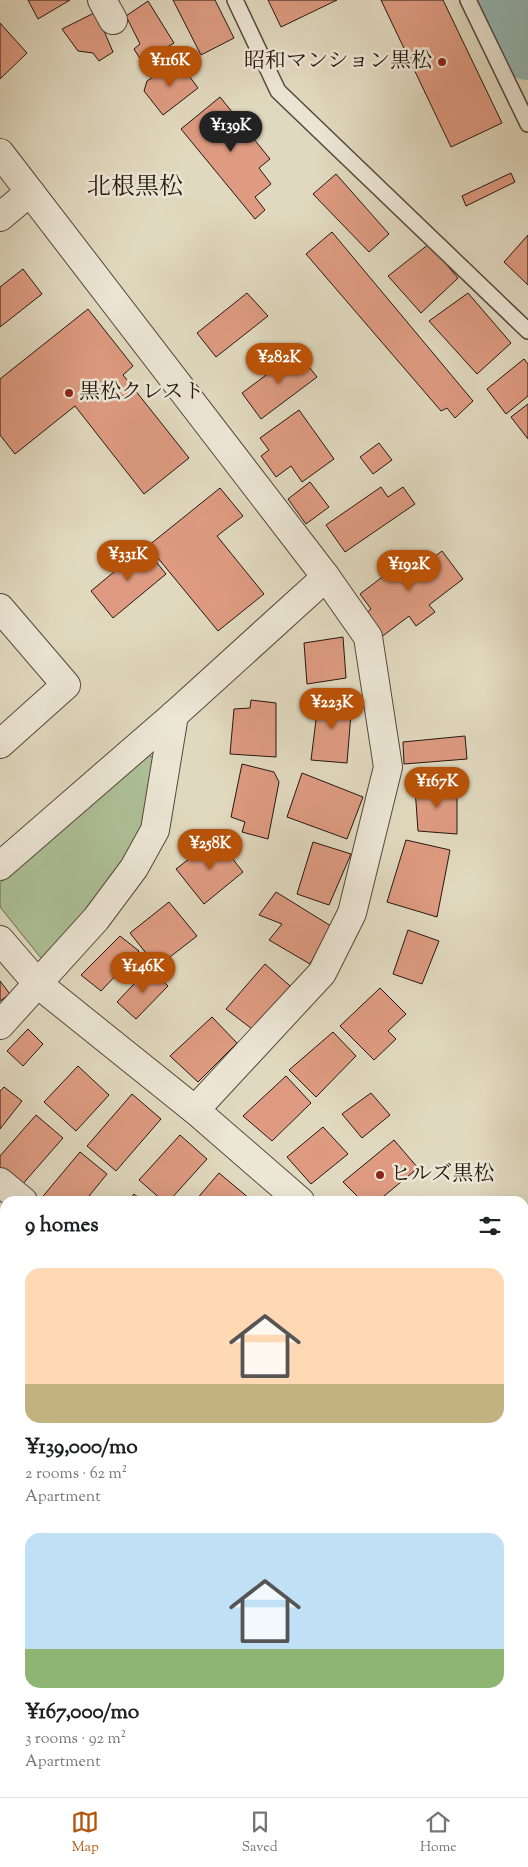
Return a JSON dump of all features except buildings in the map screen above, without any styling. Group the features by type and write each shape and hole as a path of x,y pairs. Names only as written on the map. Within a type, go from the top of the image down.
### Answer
{"street":[{"path":"0,152 326,577 368,637 388,767 352,913 322,973 195,1110"},
{"path":"0,217 30,192"},
{"path":"0,866 174,715 326,577"},
{"path":"0,608 66,685 0,744"},
{"path":"0,1025 96,919 134,868 155,830 174,715"},
{"path":"0,940 38,984 195,1110 294,1196"},
{"path":"0,1182 16,1196"}],"lane":[{"path":"235,0 278,91 528,330"},
{"path":"468,0 528,124"}],"green space":[{"path":"145,754 156,758 142,829 106,892 55,952 41,958 0,907 0,883"}],"waterway":[{"path":"503,0 528,52"}],"place":[{"name":"昭和マンション黒松","path":"442,62"},
{"name":"黒松クレスト","path":"69,393"},
{"name":"ヒルズ黒松","path":"380,1175"}],"district":[{"name":"北根黒松","path":"135,188"}]}
